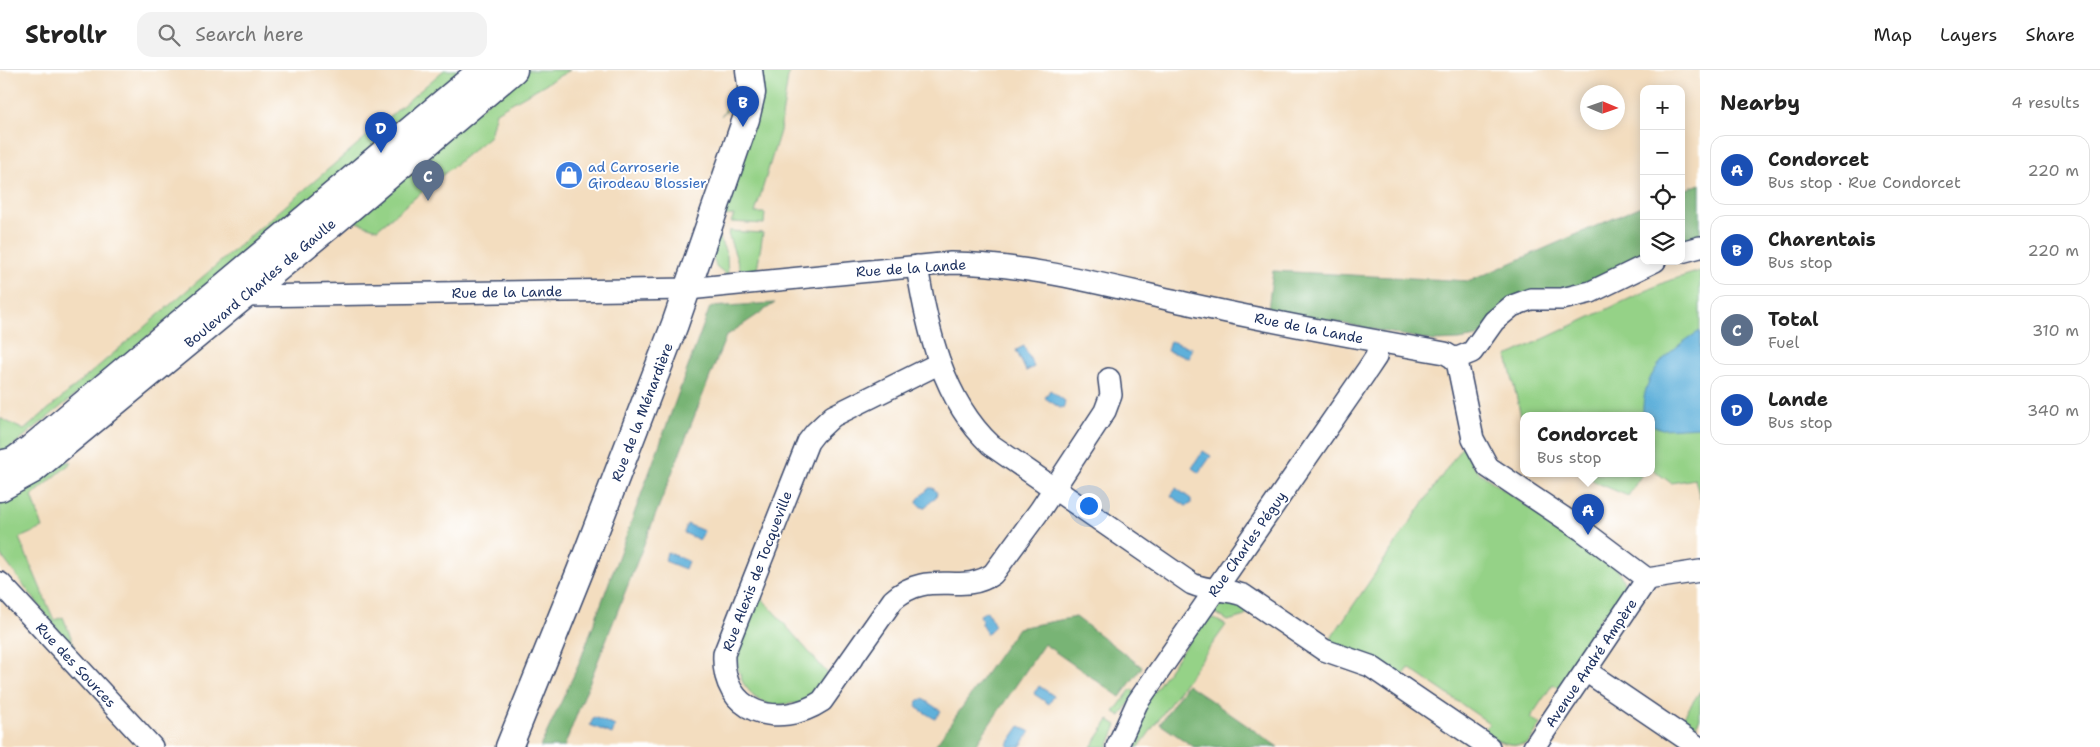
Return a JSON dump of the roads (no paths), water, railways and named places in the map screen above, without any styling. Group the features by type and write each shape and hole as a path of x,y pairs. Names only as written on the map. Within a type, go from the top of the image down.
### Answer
{"main road":[{"name":"Boulevard Charles de Gaulle","path":"0,464 13,461 31,448 482,70"},
{"name":"Boulevard Charles de Gaulle","path":"0,488 33,470 245,296 514,70"},
{"name":"Rue de la Ménardière","path":"509,747 588,552 688,288 737,150 752,93 749,70"}],"street":[{"path":"1685,251 1700,247"},
{"name":"Rue de la Lande","path":"245,296 688,288 951,263 972,263 1040,271 1211,309 1445,354 1455,359"},
{"path":"1646,265 1591,292 1562,299 1531,300 1512,306 1494,321 1472,352 1455,359 1473,439 1488,467 1588,535 1647,579 1700,571"},
{"path":"917,266 932,341 940,363 962,407 981,436 1002,454 1192,584 1202,588 1216,588 1242,595 1324,650 1370,666 1489,747"},
{"name":"Rue Charles Péguy","path":"1117,747 1138,703 1368,369 1376,357 1379,342"},
{"name":"Rue Alexis de Tocqueville","path":"940,363 833,416 814,432 808,442 727,644 724,664 728,685 732,694 750,708 770,715 804,712 822,701 893,600 900,594 922,583 972,583 993,574 1040,510 1105,411 1111,395 1109,379"},
{"name":"Avenue André Ampère","path":"1534,747 1647,579"},
{"name":"Rue des Sources","path":"0,583 152,747"},
{"path":"1586,671 1698,747"}],"water":[{"path":"1700,331 1700,427 1662,429 1655,426 1655,412 1643,412 1646,388 1658,365"},
{"path":"1170,341 1192,348 1189,358 1167,351"},
{"path":"1024,346 1034,367 1026,371 1016,350"},
{"path":"1050,390 1065,401 1064,407 1060,408 1045,398"},
{"path":"1203,451 1211,456 1199,473 1192,468"},
{"path":"929,488 933,488 937,493 936,497 925,507 921,507 917,503 918,499"},
{"path":"1176,488 1191,499 1191,504 1186,506 1171,496"},
{"path":"687,524 704,531 700,540 684,533"},
{"path":"667,552 688,561 685,569 665,561"},
{"path":"987,611 995,626 987,634 981,624 980,615"},
{"path":"1039,686 1054,696 1049,704 1034,694"},
{"path":"923,699 941,711 935,719 917,708 917,702"},
{"path":"594,717 615,726 612,734 590,725"},
{"path":"1020,726 1030,732 1020,747 1009,747 1007,745"}],"place":[{"name":"Charentais","path":"743,127"},
{"name":"Lande","path":"381,153"},
{"name":"ad Carroserie Girodeau Blossier","path":"569,175"},
{"name":"Total","path":"428,201"},
{"name":"Condorcet","path":"1588,535"}]}
